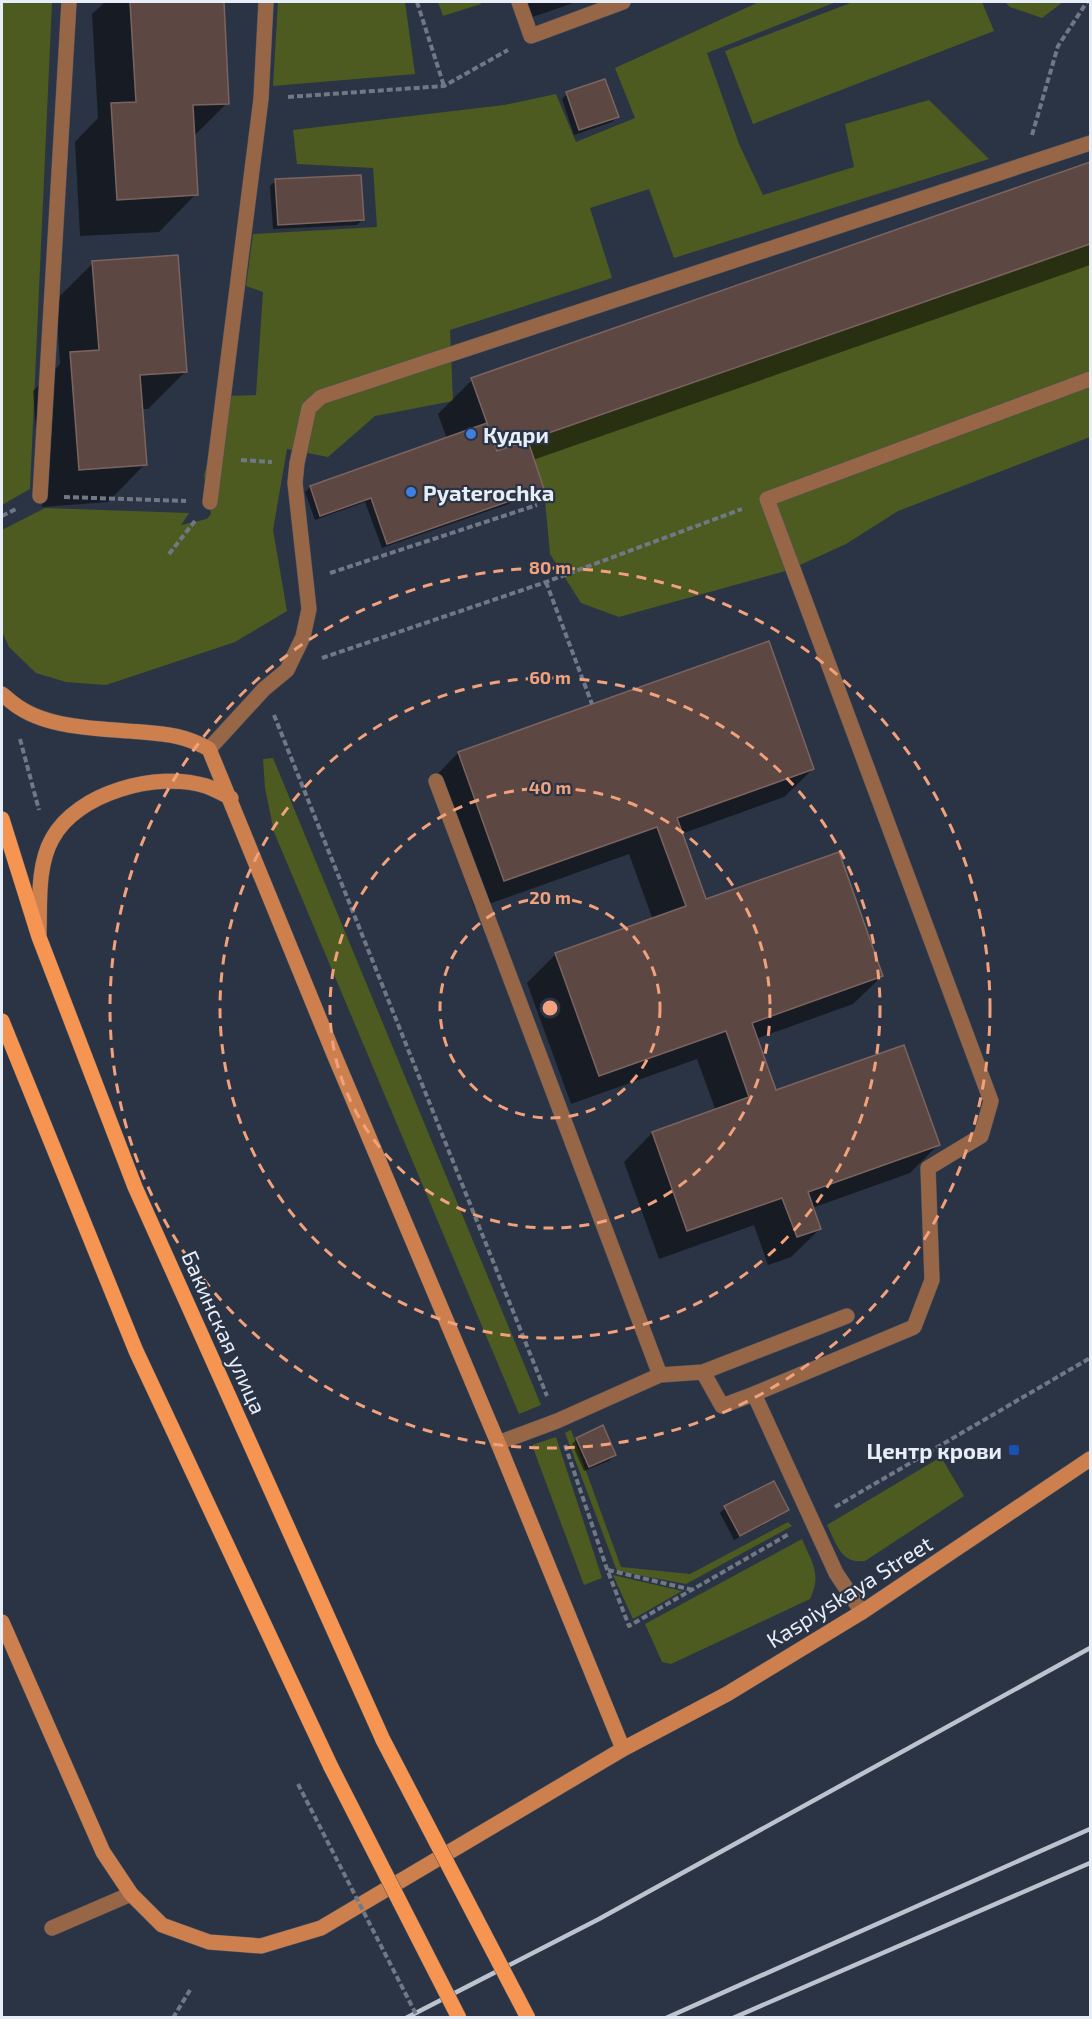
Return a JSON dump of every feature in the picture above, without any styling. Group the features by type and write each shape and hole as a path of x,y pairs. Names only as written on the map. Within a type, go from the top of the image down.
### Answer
{"main road":[{"path":"2,694 21,709 49,720 78,726 172,735 193,740 209,749 624,1749"},
{"path":"39,937 44,860 52,839 70,817 92,800 120,789 182,781 207,786 231,798"},
{"name":"Бакинская улица","path":"2,819 39,937 135,1187 383,1740 528,2018"},
{"path":"2,1021 136,1351 331,1767 459,2018"},
{"name":"Kaspiyskaya Street","path":"2,1623 103,1852 131,1894 162,1925 209,1942 261,1946 321,1928 624,1749 727,1694 862,1612 1090,1459"}],"lane":[{"path":"40,496 69,2"},
{"path":"210,502 261,99 266,2"},
{"path":"519,2 531,36 622,2"},
{"path":"209,749 264,690 287,670 303,638 309,609 295,483 309,408 321,397 1090,143"},
{"path":"703,1372 722,1406 914,1328 932,1280 928,1168 981,1136 991,1101 767,499 1090,379"},
{"path":"436,781 660,1375"},
{"path":"498,1443 557,1421 660,1375 703,1372 847,1316"},
{"path":"754,1394 836,1573 862,1612"},
{"path":"52,1928 131,1894"}],"path":[{"path":"417,2 444,86"},
{"path":"1022,167 1058,46 1087,2"},
{"path":"261,99 444,86 531,36"},
{"path":"40,496 210,502"},
{"path":"287,670 546,582 767,499"},
{"path":"168,554 210,502"},
{"path":"306,580 537,505"},
{"path":"546,582 592,704"},
{"path":"264,690 557,1421 607,1569 629,1626 1090,1358"},
{"path":"18,733 40,817"},
{"path":"607,1569 693,1590"},
{"path":"298,1784 418,2018"},
{"path":"173,2018 190,1990"}],"green space":[{"path":"2,2 52,2 30,489 2,505"},
{"path":"278,2 405,2 415,74 273,86"},
{"path":"438,2 480,2 481,4 443,16"},
{"path":"759,2 836,2 707,53 739,144 763,195 854,167 845,124 929,100 989,159 674,258 649,189 590,208 612,278 450,330 453,401 375,416 328,457 287,449 273,530 287,611 235,642 106,685 66,682 36,673 9,647 2,632 2,530 45,508 189,513 181,525 207,519 211,514 204,475 228,396 256,395 263,292 246,286 253,234 377,227 373,168 297,164 293,130 504,105 556,94 576,142 635,118 615,68"},
{"path":"853,2 982,2 994,31 753,124 725,51"},
{"path":"1005,2 1063,2 1042,18 1010,7"},
{"path":"1090,244 1090,437 898,511 846,544 789,570 619,617 581,603 550,554 544,489 528,441"},
{"path":"273,758 541,1405 519,1414 274,832 265,788 263,759"},
{"path":"571,1430 621,1567 690,1574 788,1522 792,1526 686,1584 617,1571 565,1433"},
{"path":"556,1437 602,1578 584,1585 532,1445"},
{"path":"941,1457 964,1496 865,1561 850,1559 840,1551 827,1525"},
{"path":"802,1539 815,1575 814,1590 810,1599 671,1664 662,1662 645,1624"},
{"path":"613,1575 682,1591 633,1619"}],"building":[{"path":"130,2 224,2 229,104 193,105 198,195 117,200 111,103 136,102"},
{"path":"605,79 619,117 579,130 566,92"},
{"path":"1090,162 1090,244 497,451 471,378"},
{"path":"361,175 364,220 278,225 275,179"},
{"path":"178,255 187,372 140,375 147,465 79,470 70,352 99,350 92,261"},
{"path":"487,423 497,451 528,441 544,489 387,544 371,498 320,516 310,486"},
{"path":"769,641 814,769 677,818 706,899 839,852 883,976 752,1023 776,1090 904,1045 940,1145 808,1192 821,1229 797,1237 782,1198 687,1231 652,1132 749,1097 726,1031 599,1076 555,953 686,906 657,827 504,881 458,752"},
{"path":"603,1425 616,1455 589,1467 576,1438"},
{"path":"774,1481 789,1510 740,1536 724,1506"}],"railway":[{"path":"406,2018 599,1919 1090,1648"},
{"path":"666,2018 1090,1829"},
{"path":"733,2018 1090,1863"}],"place":[{"name":"Кудри","path":"471,434"},
{"name":"Pyaterochka","path":"411,492"},
{"name":"Центр крови","path":"1014,1450"}]}
